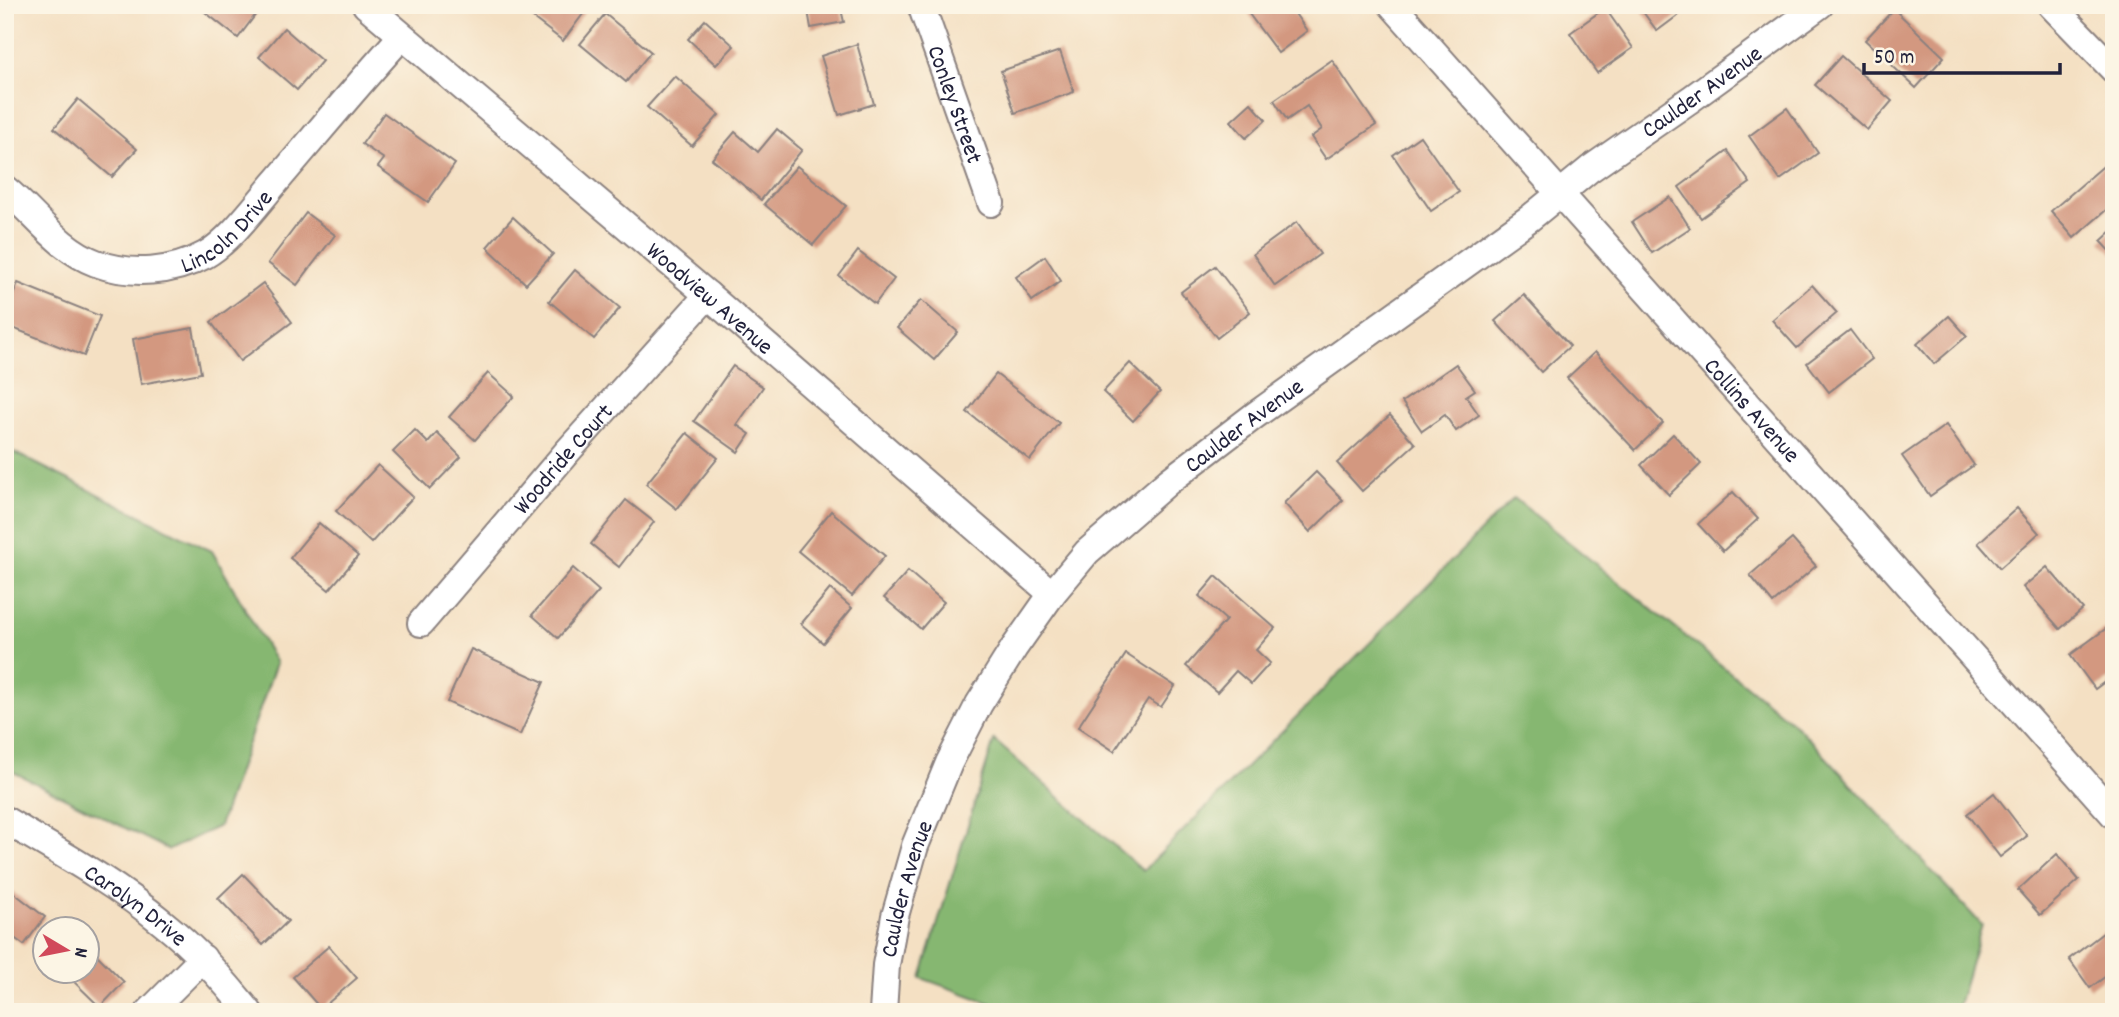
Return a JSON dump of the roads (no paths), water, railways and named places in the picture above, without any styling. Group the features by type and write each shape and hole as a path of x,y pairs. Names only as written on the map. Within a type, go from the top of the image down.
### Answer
{"street":[{"name":"Woodview Avenue","path":"366,5 708,295 1052,594"},
{"name":"Conley Street","path":"921,5 991,203"},
{"name":"Collins Avenue","path":"1392,5 2114,815"},
{"name":"Caulder Avenue","path":"883,1012 886,965 895,916 915,846 949,763 979,704 1014,648 1052,594 1087,552 1169,481 1254,416 1530,218 1590,169 1820,5"},
{"path":"2051,5 2114,70"},
{"name":"Lincoln Drive","path":"5,189 70,249 95,262 123,270 152,271 180,265 206,254 246,218 401,37"},
{"name":"Woodride Court","path":"421,623 567,452 708,295"},
{"name":"Carolyn Drive","path":"5,820 122,891 164,923 203,958 249,1012"},
{"path":"149,1012 203,958"}]}
